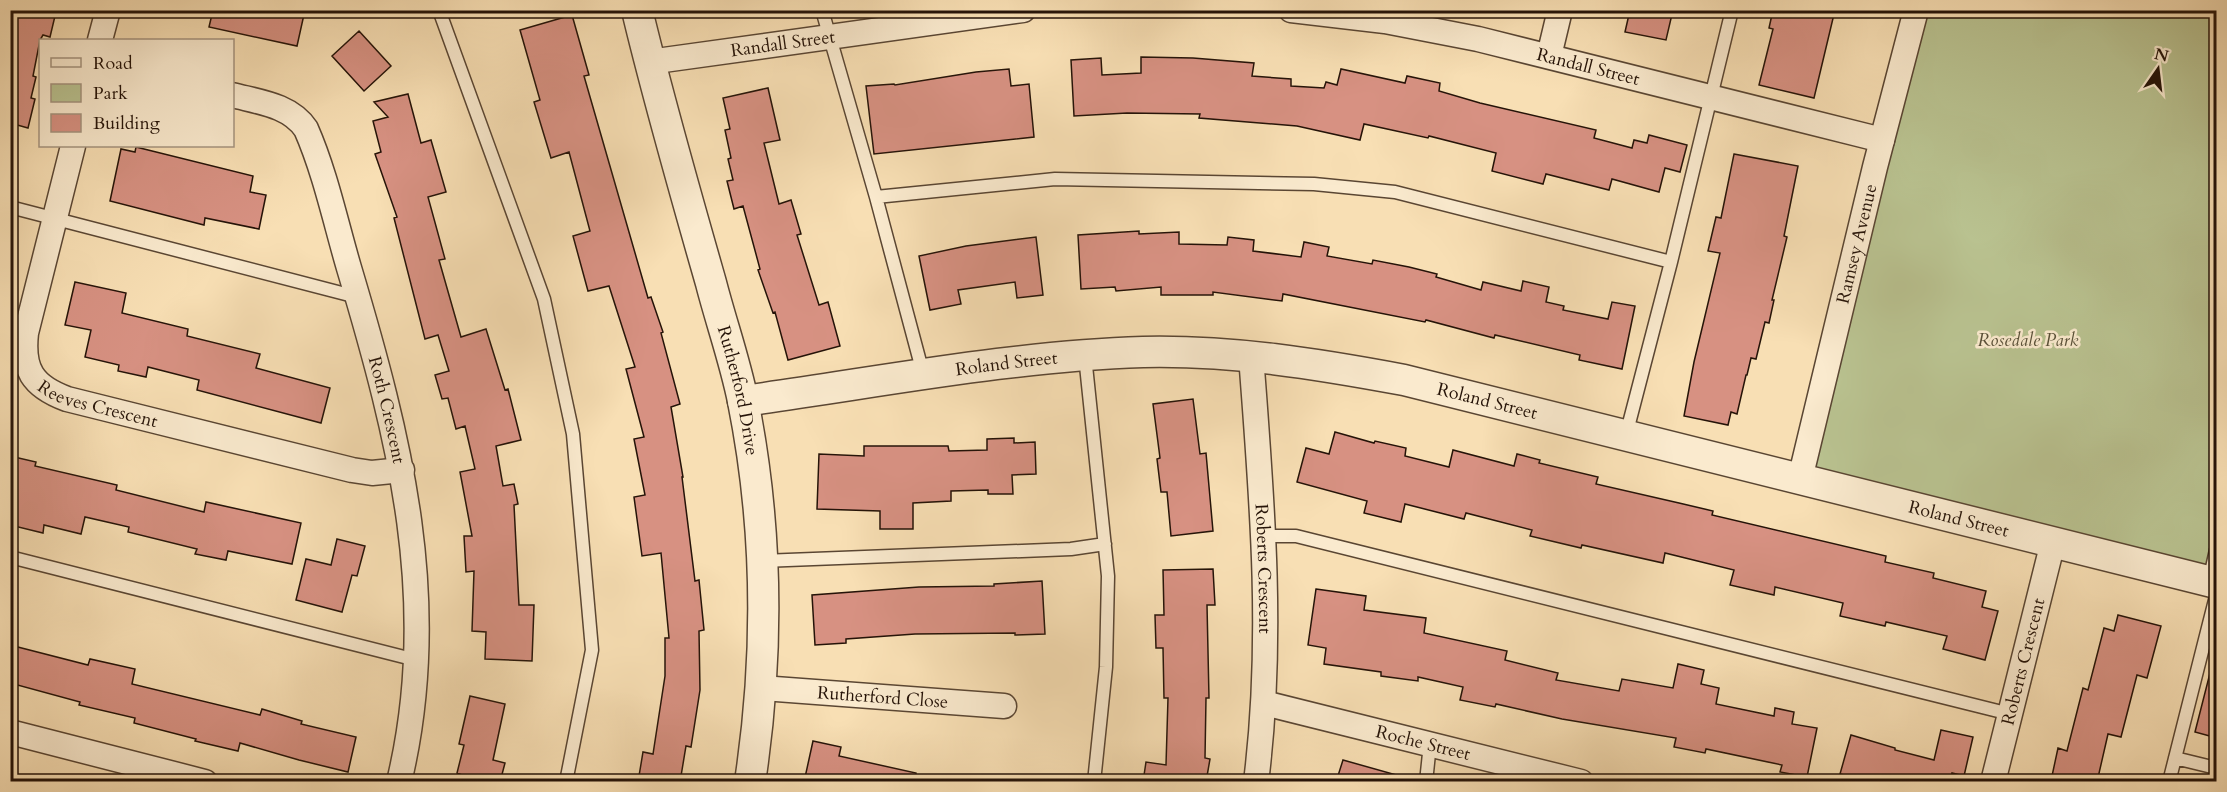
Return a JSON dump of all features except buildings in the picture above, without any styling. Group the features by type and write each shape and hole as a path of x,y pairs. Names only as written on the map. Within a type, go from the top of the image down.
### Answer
{"street":[{"path":"100,39 108,10"},
{"name":"Rutherford Drive","path":"636,10 743,400 757,486 764,621 761,688 750,782"},
{"name":"Randall Street","path":"649,62 987,13 1023,10"},
{"name":"Randall Street","path":"1291,10 1387,16 1882,140"},
{"path":"1549,56 1560,10"},
{"name":"Ramsey Avenue","path":"1800,479 1916,10"},
{"name":"Roth Crescent","path":"234,96 275,106 300,120 306,129 357,297 402,470 416,578 416,660 413,704 399,782"},
{"name":"Reeves Crescent","path":"73,147 24,348 29,370 41,386 67,399 352,470 372,472 402,470"},
{"name":"Roland Street","path":"743,400 1085,355 1155,352 1291,360 1404,380 2053,543 2214,587"},
{"name":"Roberts Crescent","path":"1251,356 1264,536 1264,703 1256,782"},
{"name":"Roberts Crescent","path":"1993,782 2053,543"},
{"name":"Rutherford Close","path":"761,688 1004,706"},
{"name":"Roche Street","path":"1264,703 1581,782"},
{"path":"10,732 206,782"}],"lane":[{"path":"439,10 543,299 573,434 592,650 566,782"},
{"path":"822,10 876,197 923,375"},
{"path":"1626,435 1732,10"},
{"path":"876,197 1055,179 1314,184 1395,192 1671,262"},
{"path":"10,207 357,297"},
{"path":"1085,355 1108,576 1106,667 1094,782"},
{"path":"1264,536 1296,536 2010,714"},
{"path":"762,561 1071,549 1105,544"},
{"path":"2169,782 2214,587 2217,550"},
{"path":"10,557 416,660"},
{"path":"1426,782 1430,744"},
{"path":"2175,758 2217,768"}],"green space":[{"name":"Rosedale Park","path":"1913,11 2216,11 2216,583 1800,479"}]}
